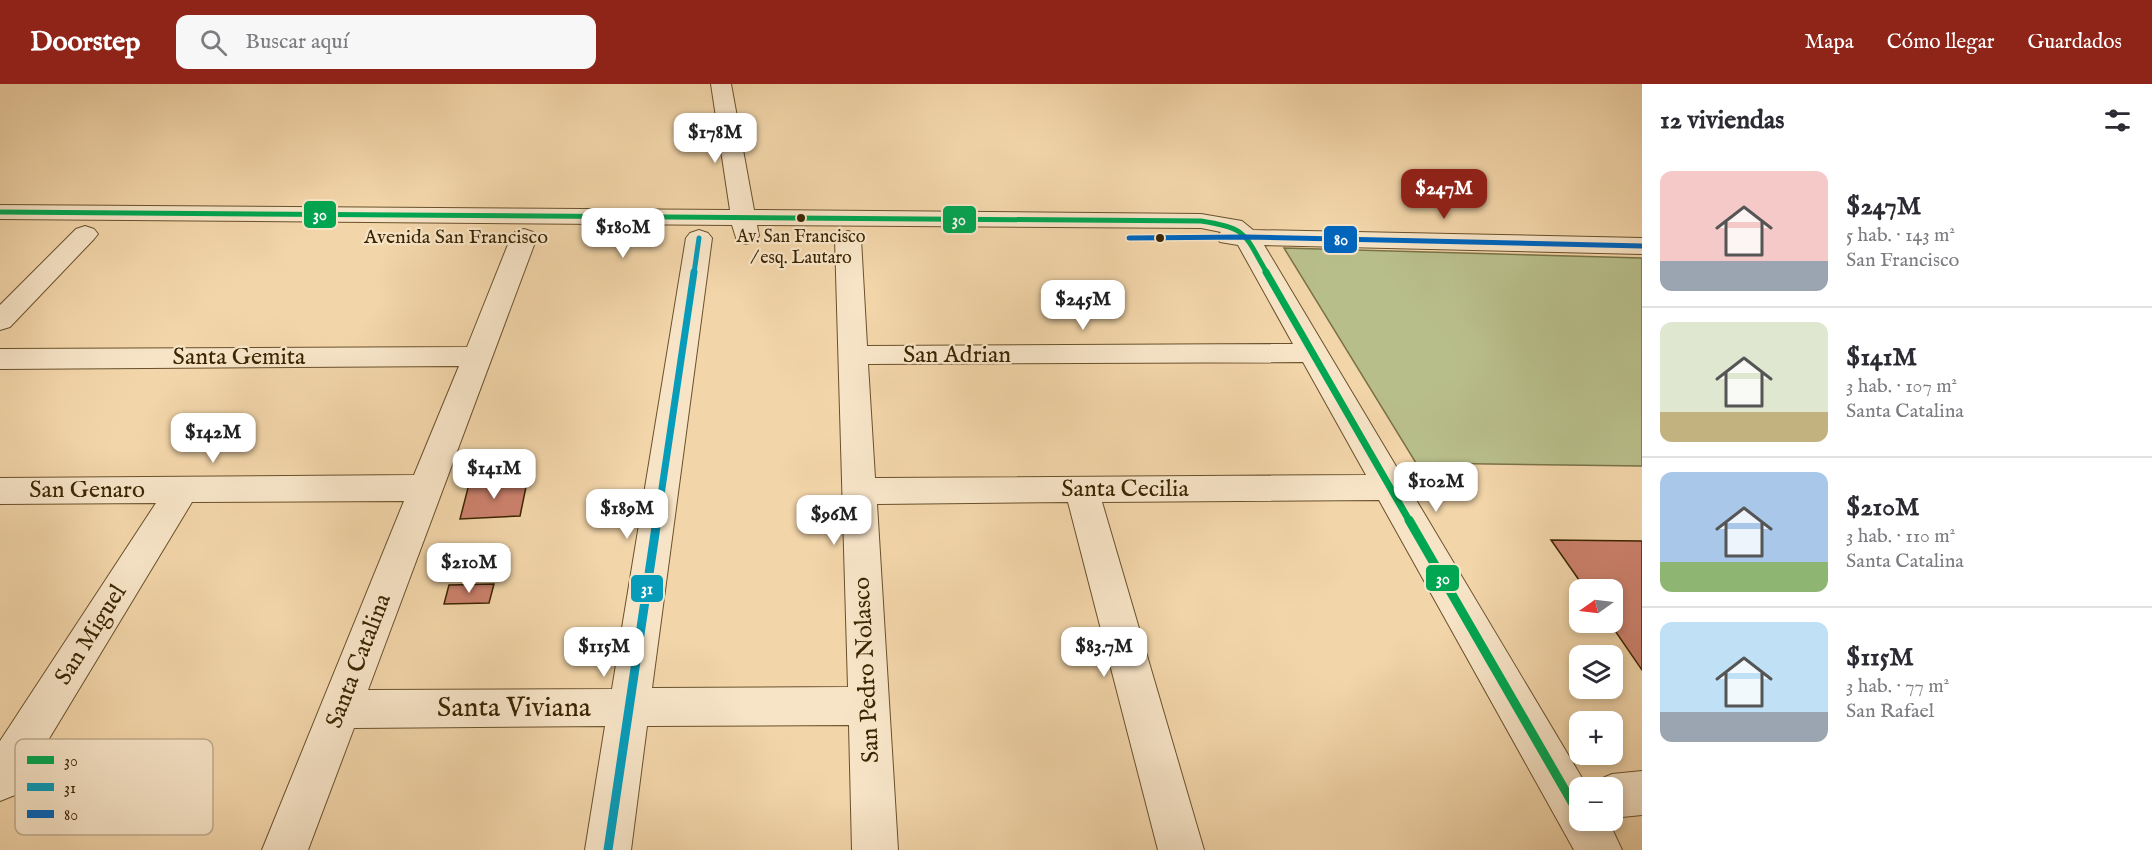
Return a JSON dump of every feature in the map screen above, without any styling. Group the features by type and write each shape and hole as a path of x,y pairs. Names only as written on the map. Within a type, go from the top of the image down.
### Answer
{"street":[{"path":"721,84 746,227"},
{"name":"Avenida San Francisco","path":"0,212 746,227 1201,220 1233,226 1246,237"},
{"name":"Avenida San Francisco","path":"0,234 699,238 746,227 848,239 1246,237"},
{"path":"0,321 85,234"},
{"name":"Santa Catalina","path":"285,850 524,237"},
{"path":"1246,237 1642,246"},
{"path":"1246,237 1390,488 1569,781"},
{"path":"608,850 699,238"},
{"name":"San Pedro Nolasco","path":"848,239 875,850"},
{"name":"San Adrian","path":"853,355 1313,353"},
{"name":"Santa Gemita","path":"0,359 477,356"},
{"name":"San Genaro","path":"0,491 426,488"},
{"name":"Santa Cecilia","path":"859,491 1390,488"},
{"name":"San Miguel","path":"26,739 183,490"},
{"path":"1082,490 1181,850"},
{"name":"Santa Viviana","path":"340,710 869,706"},
{"name":"San Miguel","path":"0,780 15,756"},
{"path":"1623,798 1642,793"},
{"path":"1593,831 1599,850"}],"green space":[{"path":"1284,248 1642,258 1642,466 1416,463"}],"building":[{"path":"527,482 520,516 460,519 469,484"},
{"path":"1551,540 1642,541 1642,670 1617,633 1623,633 1623,579 1578,579"},
{"path":"494,584 489,603 444,604 449,585"}],"transit line":[{"name":"30","path":"0,212 1201,221 1233,226 1246,237 1569,797"},
{"name":"80","path":"1129,238 1246,237 1642,246"},
{"name":"31","path":"608,850 699,238"}],"place":[{"name":"Av. San Francisco / esq. Lautaro","path":"801,218"}]}
